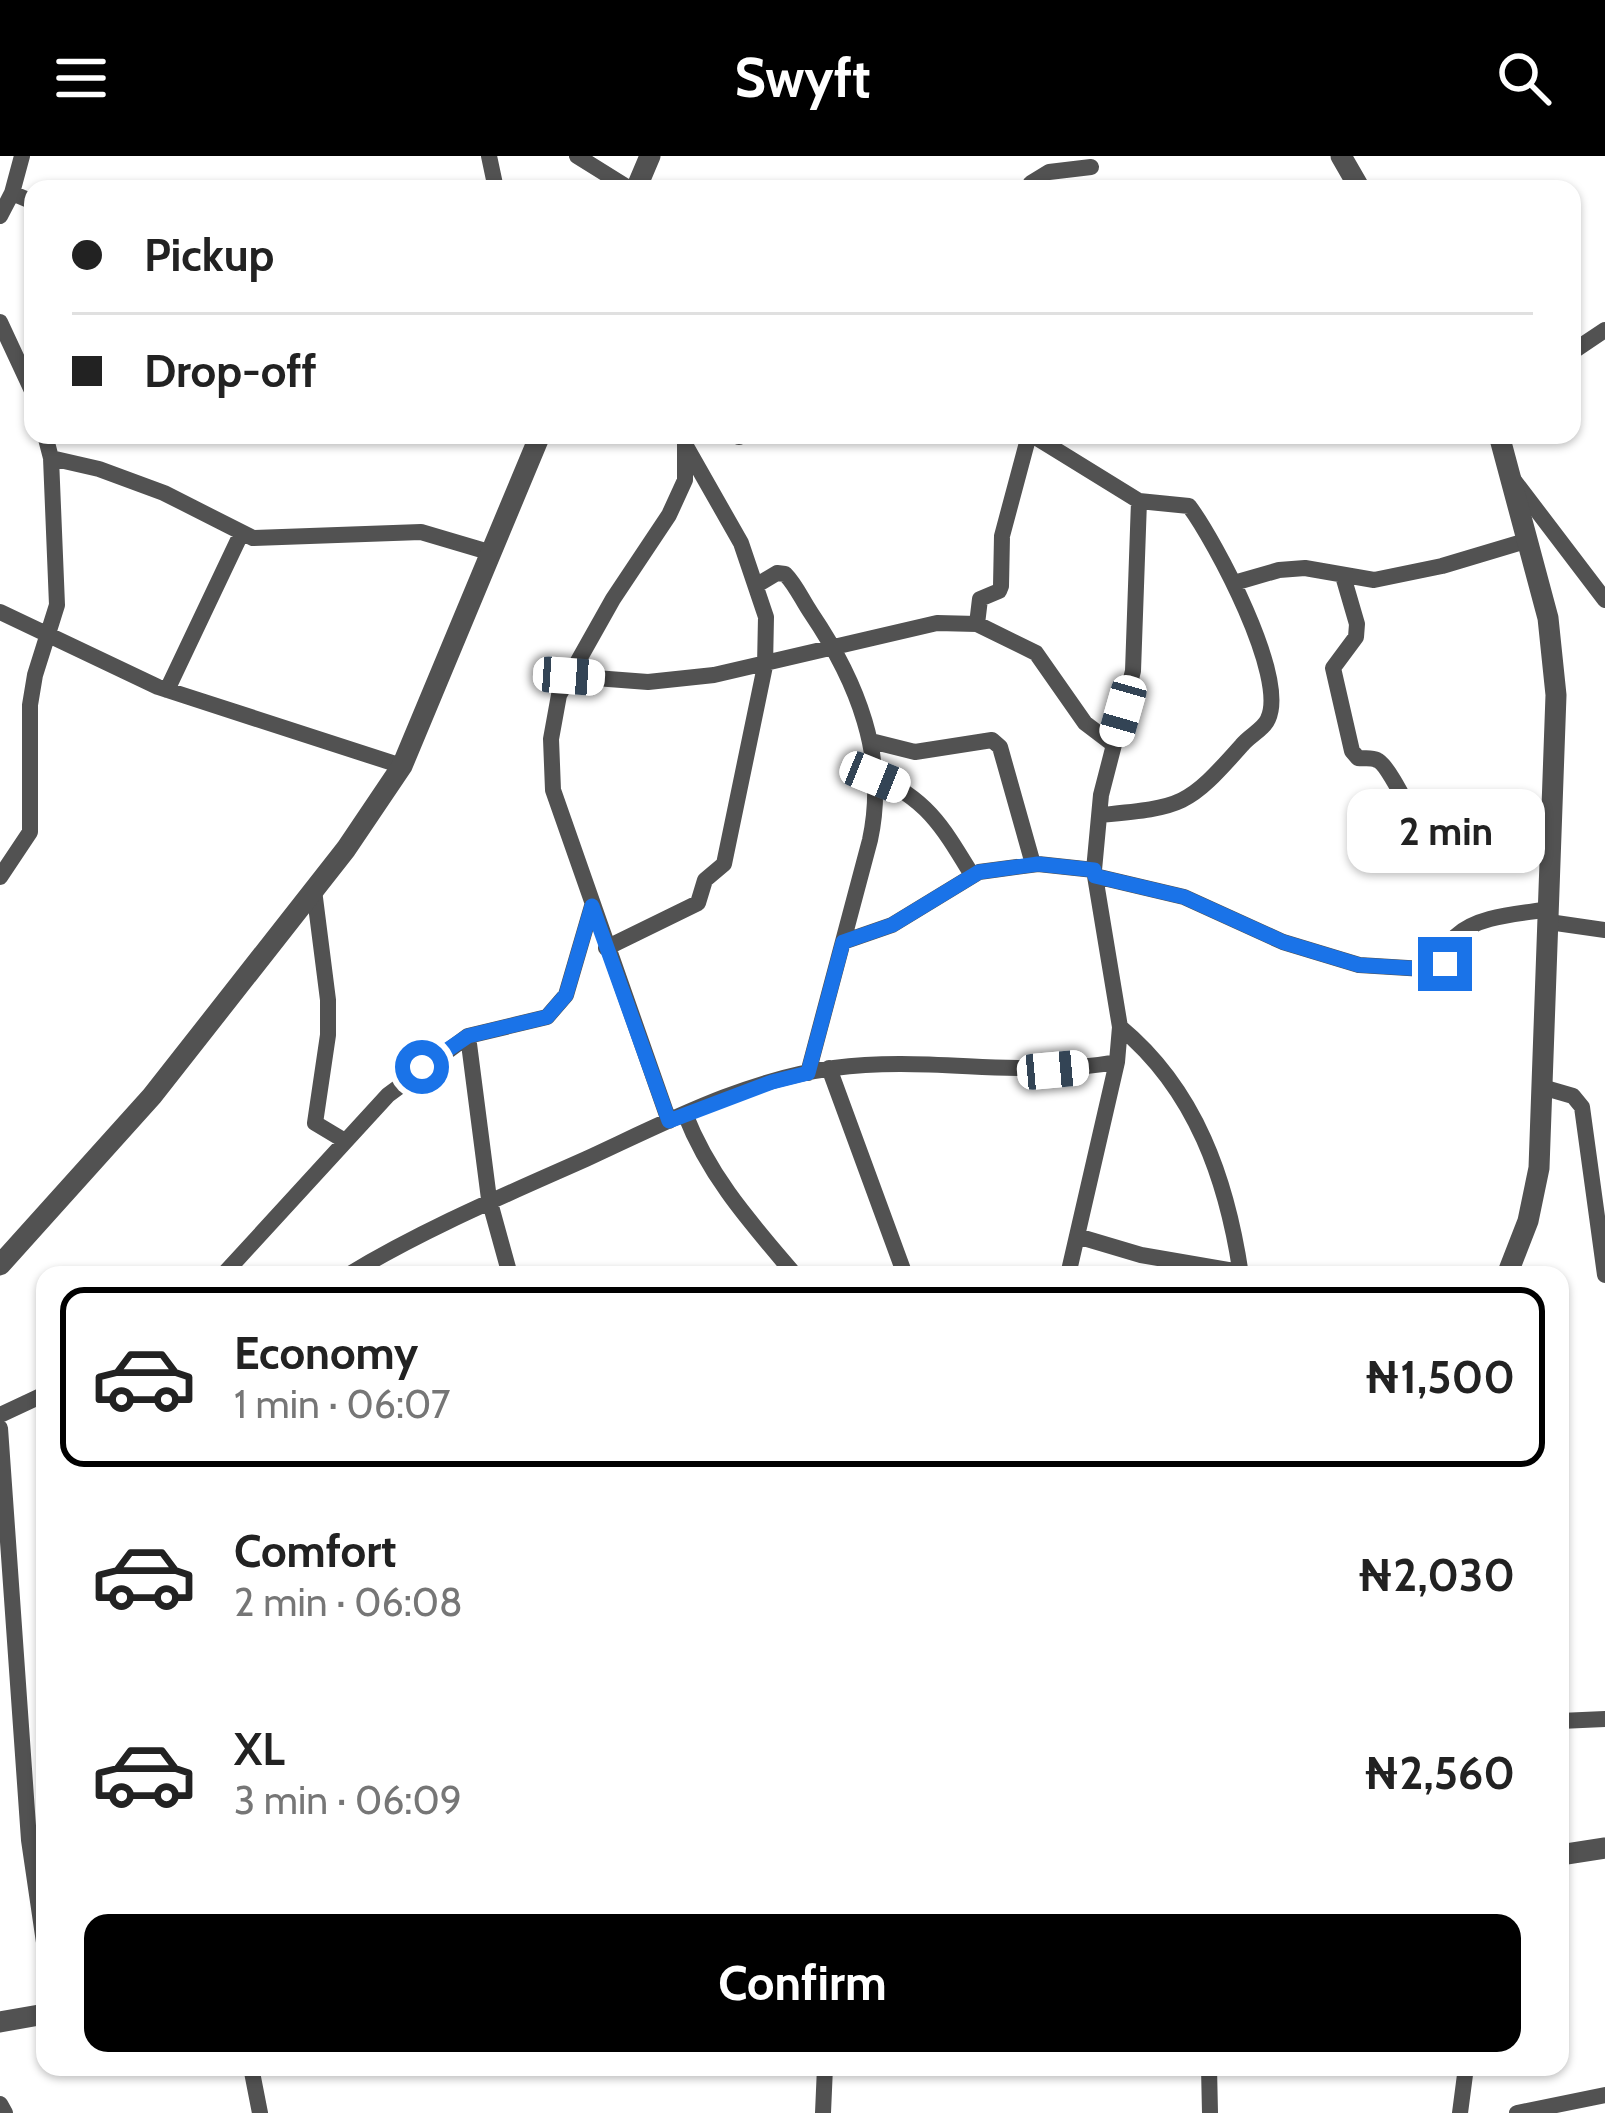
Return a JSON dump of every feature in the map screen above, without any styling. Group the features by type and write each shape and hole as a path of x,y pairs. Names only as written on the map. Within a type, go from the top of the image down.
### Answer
{"street":[{"path":"0,216 13,193 22,156"},
{"path":"577,156 618,180"},
{"path":"1036,180 1048,172 1091,162"},
{"path":"13,193 24,198"},
{"path":"0,322 24,374"},
{"path":"0,877 30,832 30,705 57,605 47,444"},
{"path":"0,1265 152,1096 314,890 402,766 536,444"},
{"path":"686,444 685,480 669,515 559,694 551,739 553,790 606,948 677,1118 718,1182 788,1266"},
{"path":"606,948 698,903 705,880 724,864 765,666 766,617 758,585 687,444"},
{"path":"977,624 980,599 1001,586 1002,536 1028,444"},
{"path":"1045,444 1139,501 1189,506 1234,583 1264,660 1267,722 1194,795 1163,809 1100,815"},
{"path":"1502,444 1548,618 1556,695 1539,1168 1528,1221 1510,1266"},
{"path":"51,458 99,469 164,493 215,516 241,534 269,539 421,532 492,553"},
{"path":"1513,478 1605,600"},
{"path":"1070,1266 1117,1062 1120,1027 1095,873 1100,815 1133,671 1139,501"},
{"path":"167,690 241,534"},
{"path":"1234,583 1305,568 1374,580 1529,540"},
{"path":"758,585 777,573 785,574 834,647 862,709 875,777 876,812 808,1073"},
{"path":"1343,576 1357,624 1356,638 1333,668 1352,751 1358,758 1378,760 1386,767 1437,858"},
{"path":"0,612 167,690 402,766"},
{"path":"569,676 648,682 765,666 937,623 977,624 1036,653 1085,723 1114,745"},
{"path":"871,741 915,752 992,740 1000,747 1034,865"},
{"path":"875,777 903,788 930,811 972,875"},
{"path":"843,942 892,925 972,875 1034,865 1095,873 1184,897 1283,942 1359,965 1441,970 1453,939 1492,920 1549,916 1605,930"},
{"path":"314,890 328,1000 328,1035 315,1123 345,1141"},
{"path":"231,1266 388,1095 468,1036 547,1017 566,995 592,906"},
{"path":"1120,1027 1170,1076 1204,1137 1234,1229 1240,1266"},
{"path":"468,1036 489,1199 508,1266"},
{"path":"365,1266 489,1199 677,1118 808,1073 879,1063 1053,1070 1117,1062"},
{"path":"830,1068 902,1266"},
{"path":"1542,1088 1573,1096 1582,1107 1605,1275"},
{"path":"1077,1236 1196,1266"},
{"path":"0,1415 36,1398"},
{"path":"0,1428 36,1829"},
{"path":"1569,1721 1605,1720"},
{"path":"1569,1854 1605,1848"},
{"path":"0,2022 36,2016"},
{"path":"253,2076 260,2113"},
{"path":"823,2113 825,2076"},
{"path":"1209,2076 1210,2113"},
{"path":"1460,2113 1465,2076"},
{"path":"1517,2113 1605,2095"},
{"path":"0,2104 5,2113"}],"route":[{"path":"422,1067 468,1036 547,1017 566,995 592,906 669,1121 808,1073 843,942 892,925 979,872 1038,864 1094,870 1095,876 1184,897 1283,942 1359,965 1441,970 1445,964"}]}
